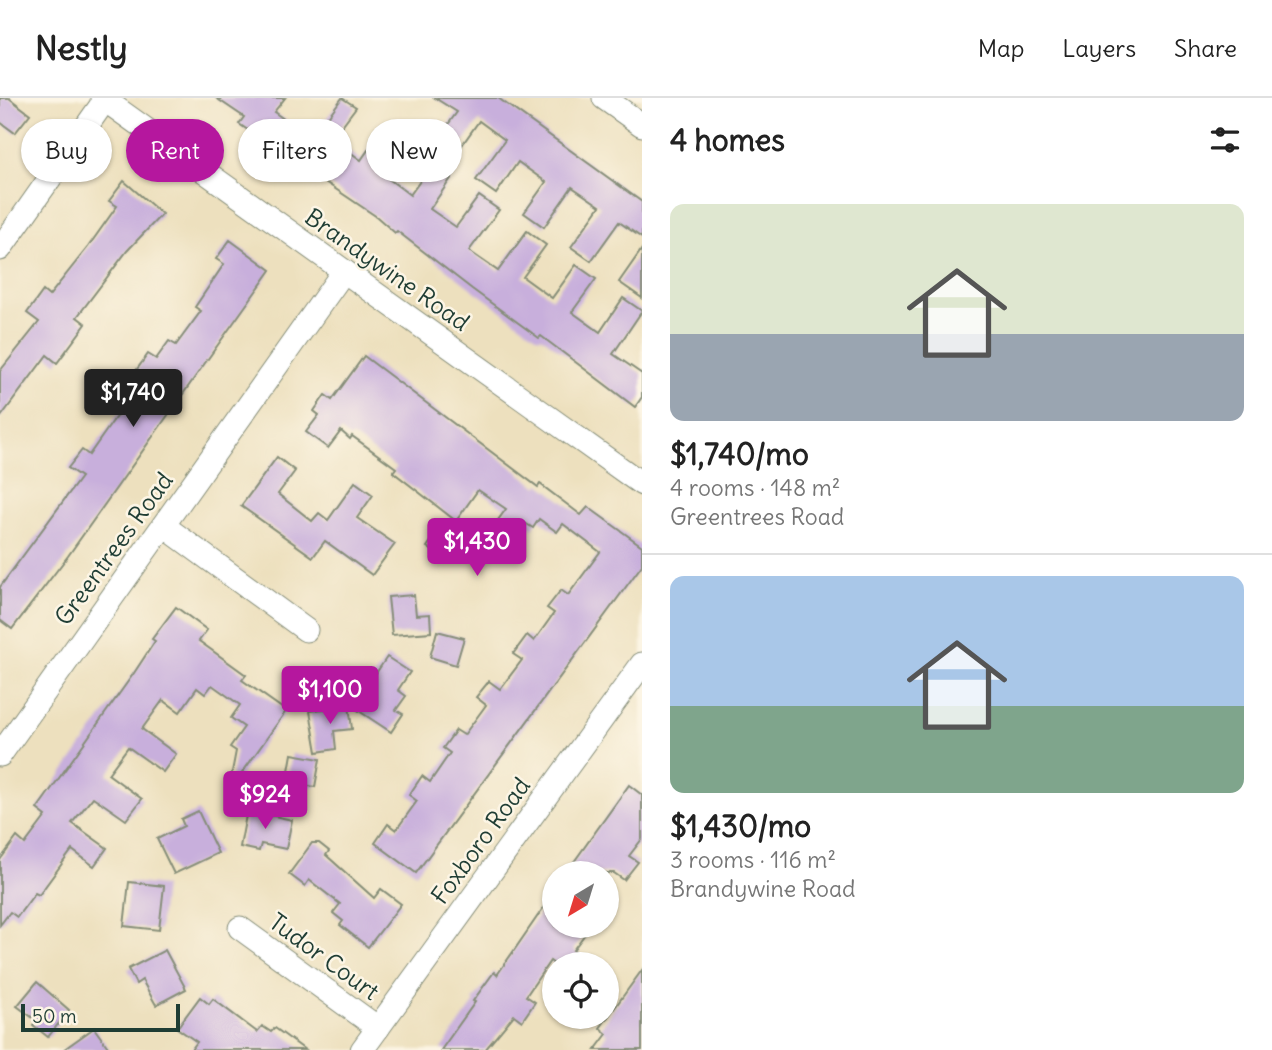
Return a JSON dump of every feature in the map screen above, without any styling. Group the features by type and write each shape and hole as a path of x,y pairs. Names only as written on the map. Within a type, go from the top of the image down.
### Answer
{"street":[{"path":"604,98 642,125"},
{"path":"0,249 104,99"},
{"name":"Brandywine Road","path":"104,99 642,484"},
{"name":"Greentrees Road","path":"0,755 344,271"},
{"path":"164,526 306,630"},
{"name":"Foxboro Road","path":"362,1050 642,664"},
{"name":"Tudor Court","path":"240,928 378,1028"}],"building":[{"path":"0,98 9,98 30,114 26,119 21,119 21,125 15,133 0,122"},
{"path":"216,98 285,98 274,112 284,119 243,119 244,117"},
{"path":"342,98 356,107 347,119 326,119"},
{"path":"435,98 498,98 642,202 642,238 619,222 591,261 571,247 600,206 572,187 544,227 524,213 546,182 518,162 496,194 476,180 505,140 479,121 462,145 462,119 452,119 457,112"},
{"path":"352,153 361,160 366,153 366,182 393,182 410,195 419,182 449,182 430,209 456,227 479,196 499,210 469,251 498,271 527,231 546,245 523,277 552,298 576,265 596,279 572,312 600,332 623,298 642,311 613,354 642,374 642,397 635,407 397,231 395,233 377,217 325,182 352,182"},
{"path":"124,181 162,214 127,251 77,317 86,324 57,363 47,355 0,418 0,371 39,322 27,313 43,291 49,296 88,247 117,206 109,201"},
{"path":"230,240 271,270 68,556 12,629 0,620 0,587 81,477 68,468 82,450 89,455 120,411 125,414 149,382 135,372 148,354 156,359 169,341 176,345 201,311 195,307 224,264 216,259"},
{"path":"642,249 642,298 619,282"},
{"path":"364,356 538,487 540,484 581,515 588,507 642,546 642,565 416,873 375,843 388,824 396,830 417,801 409,795 422,776 430,782 450,753 443,748 456,730 464,735 486,705 476,697 489,681 500,689 522,660 513,654 527,635 534,641 554,613 547,608 561,590 568,595 600,552 563,524 557,532 539,519 533,528 525,523 502,556 482,542 506,509 478,490 456,521 393,472 396,468 352,436 350,439 341,431 328,448 306,432 319,415 314,411 325,395 332,400"},
{"path":"277,457 295,471 278,494 312,521 319,513 328,520 355,482 373,495 357,518 395,544 372,575 325,541 313,557 241,506"},
{"path":"442,526 457,537 443,558 427,547"},
{"path":"414,595 416,615 430,614 431,632 392,635 388,597"},
{"path":"176,607 207,630 199,641 246,675 242,680 286,711 228,793 236,751 230,747 244,727 231,718 240,705 212,685 205,694 197,688 180,712 163,700 142,729 176,754 163,772 128,747 108,774 142,799 126,820 93,797 72,823 107,848 94,866 72,850 39,895 35,893 17,917 10,912 0,925 0,860 17,837 25,844 46,816 37,809 134,673 155,641 152,639"},
{"path":"437,631 464,638 456,665 430,657"},
{"path":"387,657 410,672 398,690 406,696 396,710 403,714 391,732 353,707"},
{"path":"349,705 352,729 334,731 336,749 317,752 310,711"},
{"path":"292,754 320,759 315,787 287,782"},
{"path":"629,785 642,795 642,839 629,856 638,862 624,880 620,877 620,861 575,861"},
{"path":"247,810 292,820 286,849 261,844 259,851 240,847"},
{"path":"198,811 218,853 174,874 157,839 184,826 181,819"},
{"path":"312,843 319,843 329,851 326,855 374,898 381,889 401,904 368,947 340,925 343,921 333,913 340,904 309,880 305,886 289,874"},
{"path":"129,882 164,886 159,930 124,926"},
{"path":"542,910 542,938 582,938 573,950 576,952 542,952 542,973 526,996 535,1002 522,1021 514,1015 485,1050 441,1050 494,972 497,975"},
{"path":"165,950 186,989 156,1005 142,980 136,984 128,969"},
{"path":"642,970 642,1050 595,1050 607,1034 601,1029 619,1029 619,1002"},
{"path":"37,982 69,1010 48,1037 33,1025 37,1021 17,1006"},
{"path":"200,997 209,1004 213,999 257,1032 262,1026 271,1032 275,1028 305,1050 191,1050 197,1042 177,1028"},
{"path":"94,1028 110,1050 63,1050"}]}
